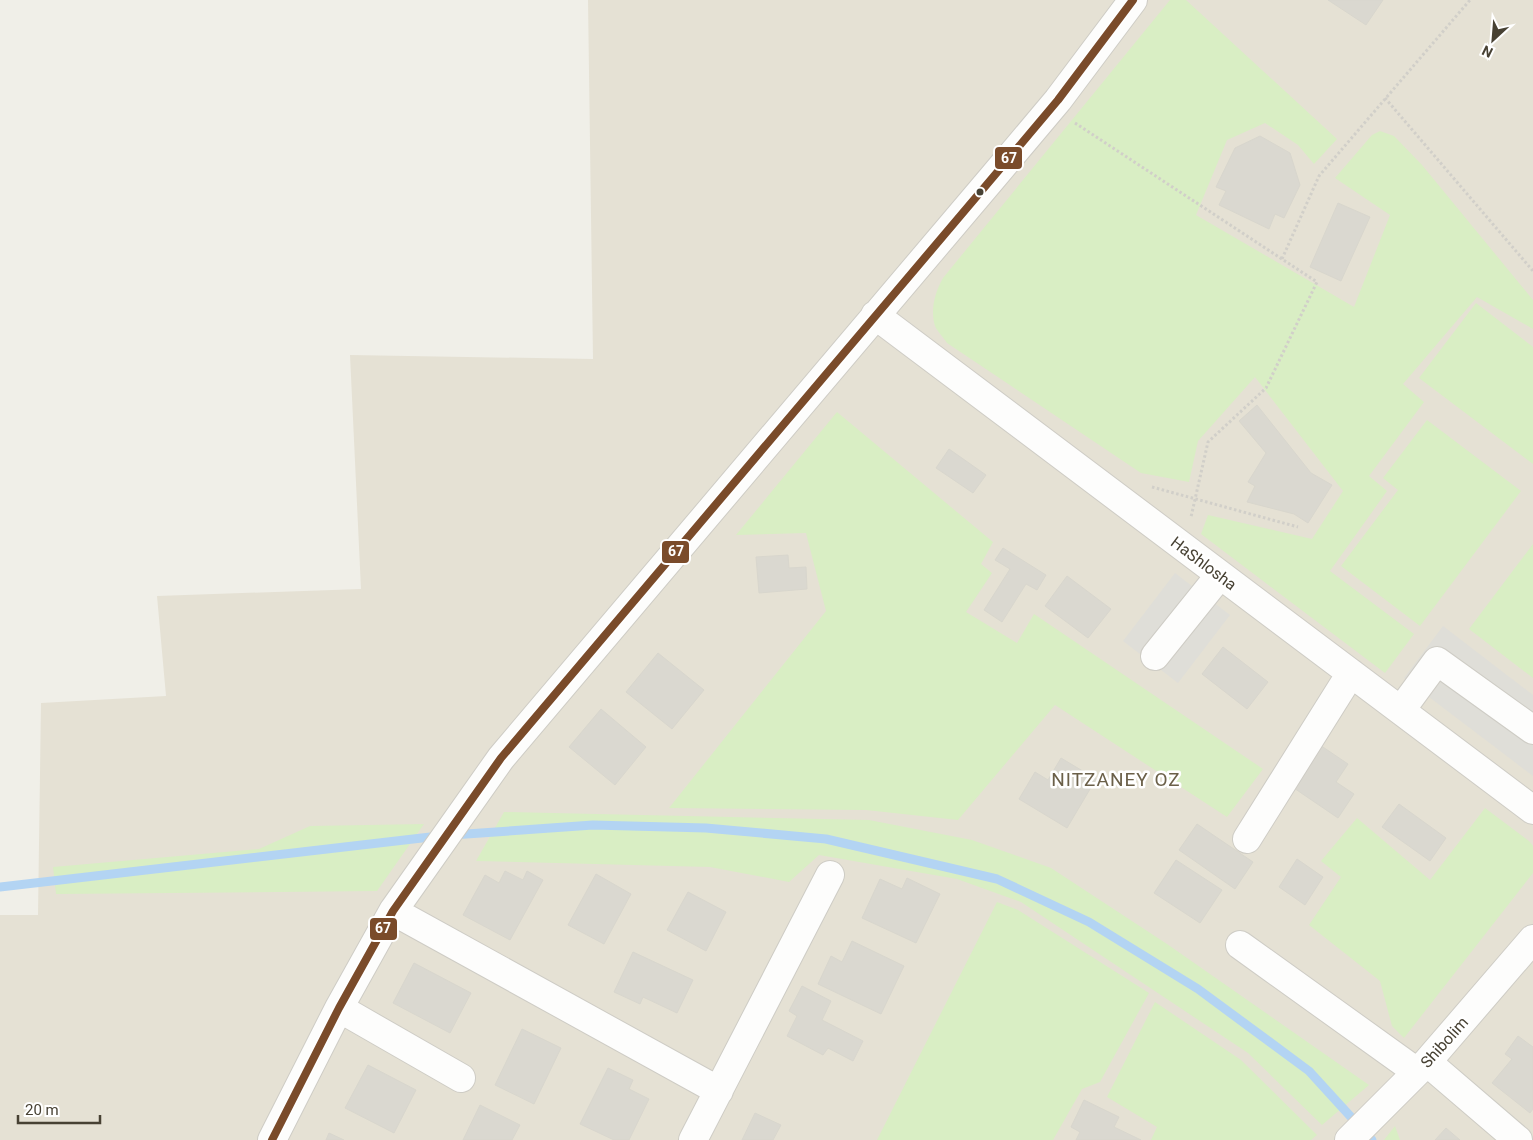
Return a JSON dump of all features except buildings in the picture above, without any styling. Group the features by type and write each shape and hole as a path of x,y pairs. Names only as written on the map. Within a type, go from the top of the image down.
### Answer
{"street":[{"path":"272,1140 339,1008 393,911 501,758 1051,108 1133,0"},
{"name":"HaShlosha","path":"875,315 1533,810"},
{"path":"1155,656 1220,575"},
{"path":"1401,710 1437,660 1533,730"},
{"path":"1247,839 1351,673"},
{"path":"693,1140 830,875"},
{"path":"393,911 719,1091"},
{"name":"Shibolim","path":"1349,1140 1422,1067 1533,939"},
{"path":"1240,945 1422,1067 1518,1140"},
{"path":"339,1008 461,1078"}],"path":[{"path":"1282,258 1319,176 1470,0"},
{"path":"1385,98 1533,271"},
{"path":"1051,108 1317,282 1266,388 1208,442 1184,547"},
{"path":"1148,486 1298,527"}],"shaded area":[{"name":"NITZANEY OZ","path":"588,0 1533,0 1533,1140 0,1140 0,915 38,915 41,703 166,696 157,596 361,589 350,355 593,359"},
{"path":"1175,573 1230,615 1178,683 1123,641"},
{"path":"1443,626 1533,695 1533,776 1404,678"}],"green space":[{"path":"1170,0 1186,0 1337,139 1314,164 1298,145 1265,123 1227,140 1196,215 1354,307 1390,215 1335,178 1372,135 1380,131 1394,136 1422,165 1533,300 1533,329 1477,297 1403,384 1424,402 1369,476 1387,491 1330,571 1414,634 1385,673 1201,534 1208,515 1312,539 1343,491 1255,377 1198,441 1189,482 1141,473 947,343 935,326 933,314 934,301 943,278"},
{"path":"1476,303 1533,347 1533,464 1419,378"},
{"path":"837,412 993,542 981,564 992,573 966,612 1017,643 1034,614 1263,769 1227,817 1055,705 958,820 866,810 669,808 826,611 806,533 736,535"},
{"path":"1427,420 1521,491 1420,626 1341,566 1398,490 1383,478"},
{"path":"1533,544 1533,678 1469,629"},
{"path":"1485,808 1533,846 1533,873 1404,1038 1392,1026 1380,981 1309,925 1341,877 1321,861 1357,818 1430,880"},
{"path":"504,812 869,820 972,840 1051,868 1167,944 1369,1085 1322,1125 1248,1053 1021,902 957,879 819,855 789,882 710,867 476,861"},
{"path":"424,824 377,891 56,894 53,867 259,849 310,826"},
{"path":"997,902 1018,910 1149,993 1100,1082 1082,1089 1053,1140 877,1140"},
{"path":"1155,1002 1241,1060 1317,1135 1311,1140 1151,1140 1157,1127 1107,1097"},
{"path":"1395,1126 1400,1140 1384,1140"}],"waterway":[{"path":"452,835 593,825 706,828 826,839 997,879 1089,922 1198,989 1309,1071 1372,1140"},
{"path":"0,887 439,836"}],"transit line":[{"name":"67","path":"272,1140 339,1008 393,911 501,758 1058,100 1133,0"}],"district":[{"name":"NITZANEY OZ","path":"1116,779"}]}
